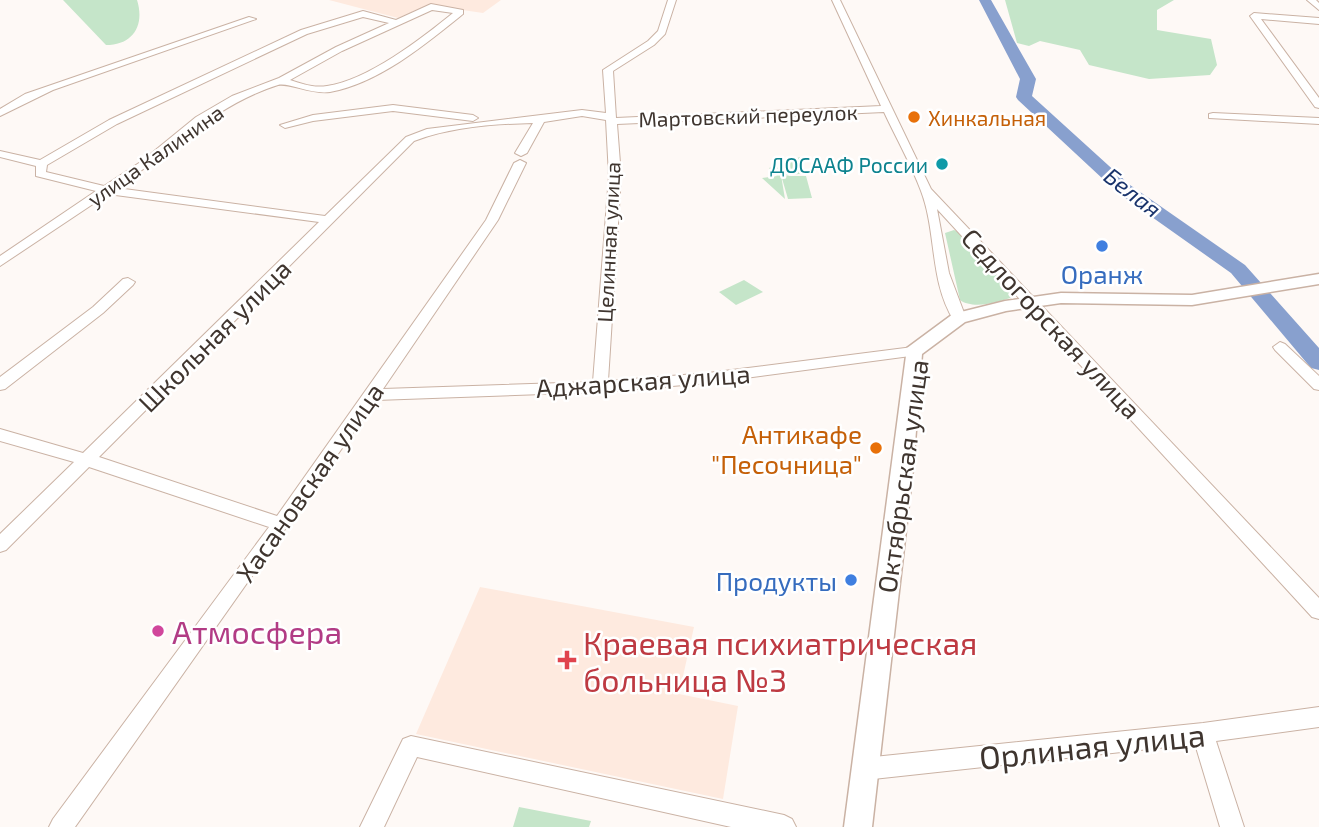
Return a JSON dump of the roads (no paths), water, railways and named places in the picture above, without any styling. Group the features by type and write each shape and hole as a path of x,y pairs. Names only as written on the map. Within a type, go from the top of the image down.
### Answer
{"main road":[{"path":"959,318 1033,301 1078,298 1192,300 1319,279"},
{"name":"Октябрьская улица","path":"858,827 903,469 913,352 959,318"}],"street":[{"name":"Целинная улица","path":"600,387 615,176 608,70 651,43 662,32 673,0"},
{"name":"Седлогорская улица","path":"835,0 926,190 1033,301 1319,611"},
{"path":"1311,0 1319,7"},
{"name":"улица Калинина","path":"0,262 146,163 200,119 236,98 282,80 395,22 431,7 460,12 412,48 367,74 327,90 314,90 282,80"},
{"name":"улица Калинина","path":"42,164 113,122 304,33 363,14 395,22"},
{"path":"1319,21 1254,16 1319,105"},
{"path":"0,113 50,88 252,19"},
{"name":"Мартовский переулок","path":"285,125 313,118 393,108 504,121"},
{"name":"Мартовский переулок","path":"431,131 582,113 610,119 886,109"},
{"path":"1213,116 1319,121"},
{"name":"Хасановская улица","path":"61,827 281,524 492,220 540,120"},
{"name":"Школьная улица","path":"0,545 410,139 431,131"},
{"path":"0,154 42,164 40,174 50,178 105,190 330,220"},
{"path":"926,190 934,219 946,292 959,318"},
{"path":"0,385 97,310 128,282"},
{"path":"1280,347 1319,385"},
{"name":"Аджарская улица","path":"372,395 600,387 708,378 913,352"},
{"path":"0,435 88,460 281,524"},
{"name":"Орлиная улица","path":"864,769 1203,733 1319,717"},
{"path":"1203,733 1232,827"},
{"path":"372,827 411,746 783,827"}],"waterway":[{"name":"Белая","path":"985,0 1028,79 1024,97 1124,189 1238,269 1319,363"}],"place":[{"name":"Хинкальная","path":"914,117"},
{"name":"ДОСААФ России","path":"942,164"},
{"name":"Оранж","path":"1102,246"},
{"name":"Антикафе \"Песочница\"","path":"876,448"},
{"name":"Продукты","path":"851,580"},
{"name":"Атмосфера","path":"158,631"},
{"name":"Краевая психиатрическая больница №3","path":"567,660"}]}
